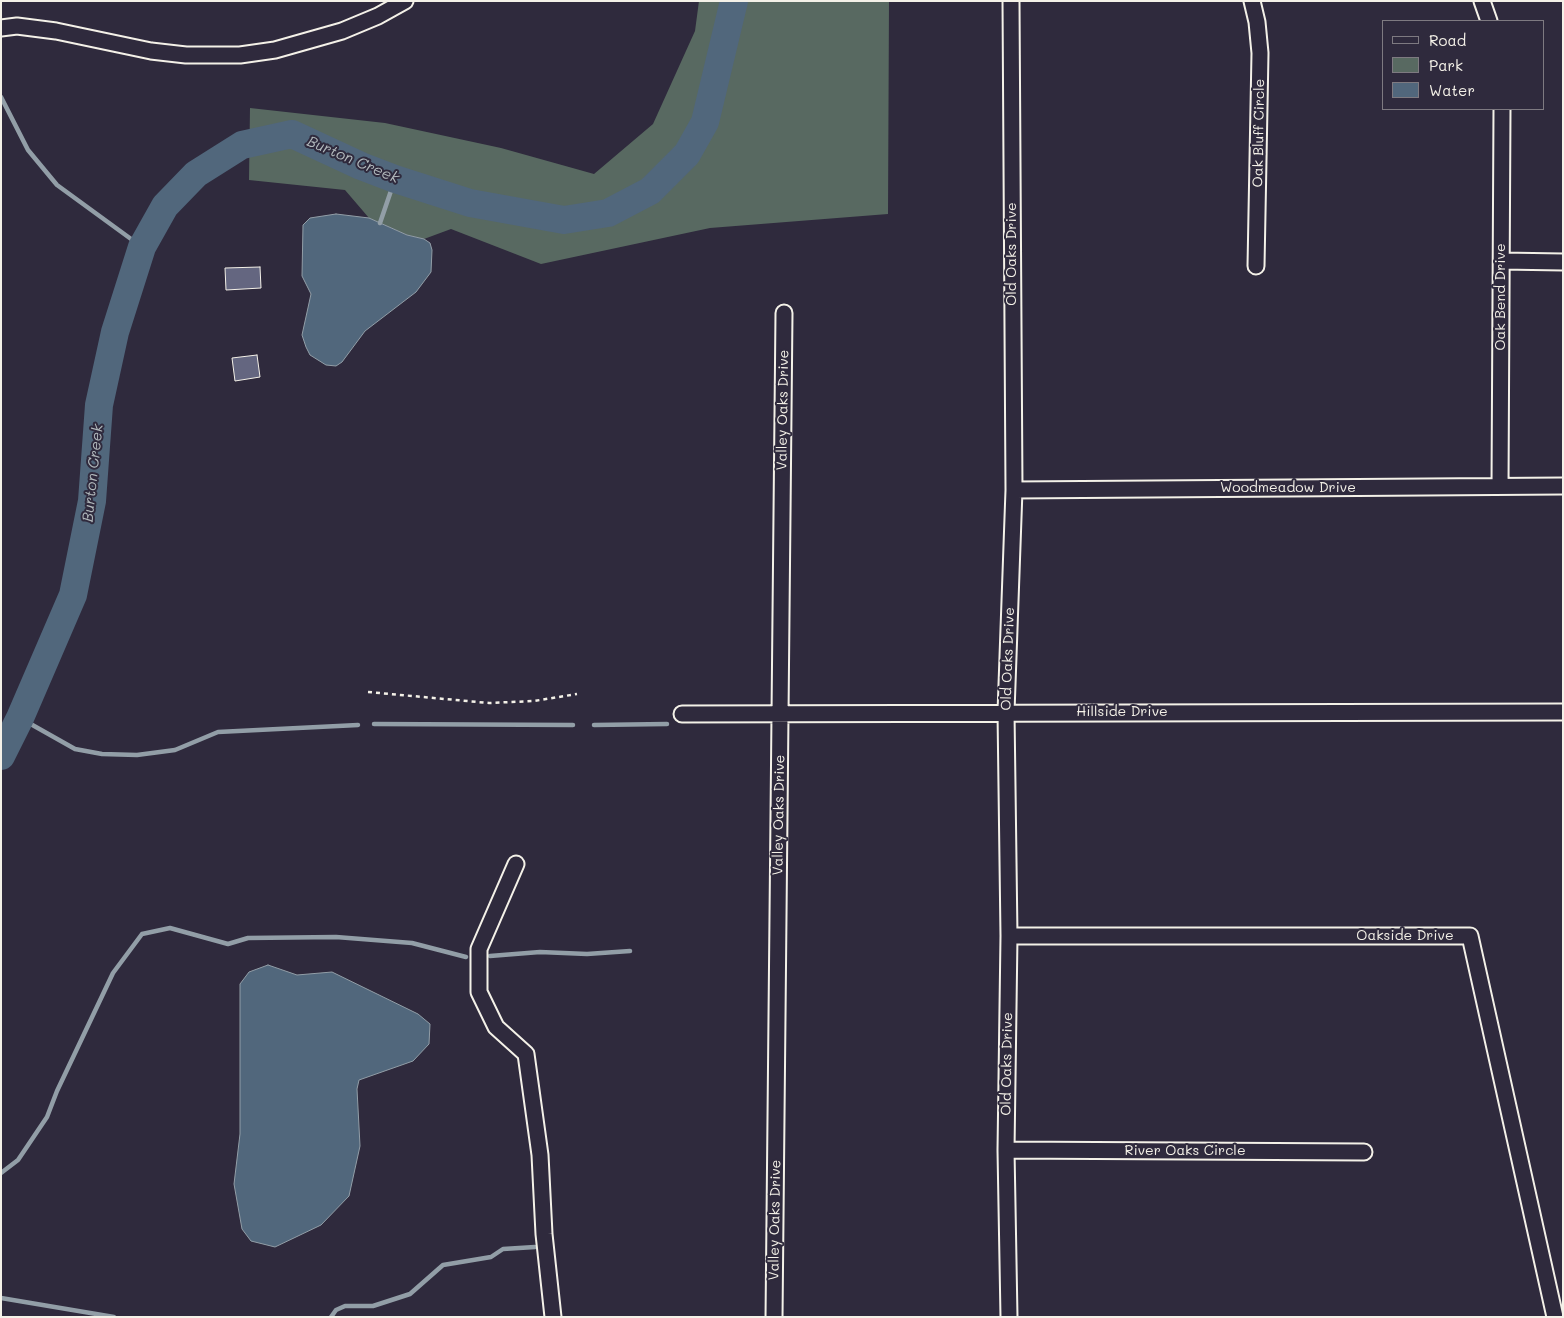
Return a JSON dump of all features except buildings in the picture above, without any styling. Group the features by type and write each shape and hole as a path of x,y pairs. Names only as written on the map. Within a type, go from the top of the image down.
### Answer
{"street":[{"path":"1,28 18,26 56,30 151,51 186,55 240,55 275,50 342,32 378,16 405,1"},
{"name":"Old Oaks Drive","path":"1009,1317 1006,1150 1009,936 1006,712 1014,490 1011,1"},
{"name":"Oak Bluff Circle","path":"1252,1 1257,22 1260,53 1256,266"},
{"path":"1482,1 1489,20"},
{"name":"Oak Bend Drive","path":"1500,486 1502,110"},
{"path":"1502,261 1563,262"},
{"name":"Valley Oaks Drive","path":"774,1317 784,313"},
{"name":"Woodmeadow Drive","path":"1014,490 1563,486"},
{"name":"Hillside Drive","path":"682,714 1563,712"},
{"path":"516,864 479,949 478,992 496,1027 526,1054 540,1155 544,1234 553,1317"},
{"name":"Oakside Drive","path":"1009,936 1470,936 1555,1317"},
{"name":"River Oaks Circle","path":"1006,1150 1364,1152"}],"path":[{"path":"368,692 489,703 534,701 577,694"}],"green space":[{"path":"699,1 889,1 888,214 710,228 541,264 451,229 424,239 407,235 369,218 345,190 249,180 250,108 385,123 501,148 594,174 653,124 695,31"}],"water":[{"path":"336,214 369,218 407,235 424,239 430,243 432,250 431,272 416,292 365,331 342,362 336,366 326,365 310,355 306,347 302,335 311,294 302,276 303,225 310,218"},
{"path":"268,965 297,975 332,972 418,1014 430,1024 429,1044 413,1061 359,1080 357,1089 360,1146 349,1196 321,1225 275,1247 251,1241 242,1229 234,1184 240,1134 240,984 249,972"}],"waterway":[{"name":"Burton Creek","path":"1,756 20,718 73,595 92,501 99,405 115,332 142,247 165,206 196,174 242,145 292,134 361,166 470,203 564,220 608,213 650,191 687,154 705,122 734,1"},
{"path":"1,97 28,150 57,185 142,247"},
{"path":"380,223 395,179"},
{"path":"20,718 75,749 102,754 137,755 175,750 218,732 358,725"},
{"path":"374,724 573,725"},
{"path":"594,725 667,724"},
{"path":"1,1173 18,1160 47,1117 57,1091 113,973 142,934 170,928 228,944 248,938 336,937 412,943 466,957"},
{"path":"490,956 540,952 587,954 630,951"},
{"path":"331,1317 336,1310 345,1306 373,1306 410,1294 443,1265 491,1257 503,1249 535,1247"},
{"path":"1,1298 114,1317"}]}
